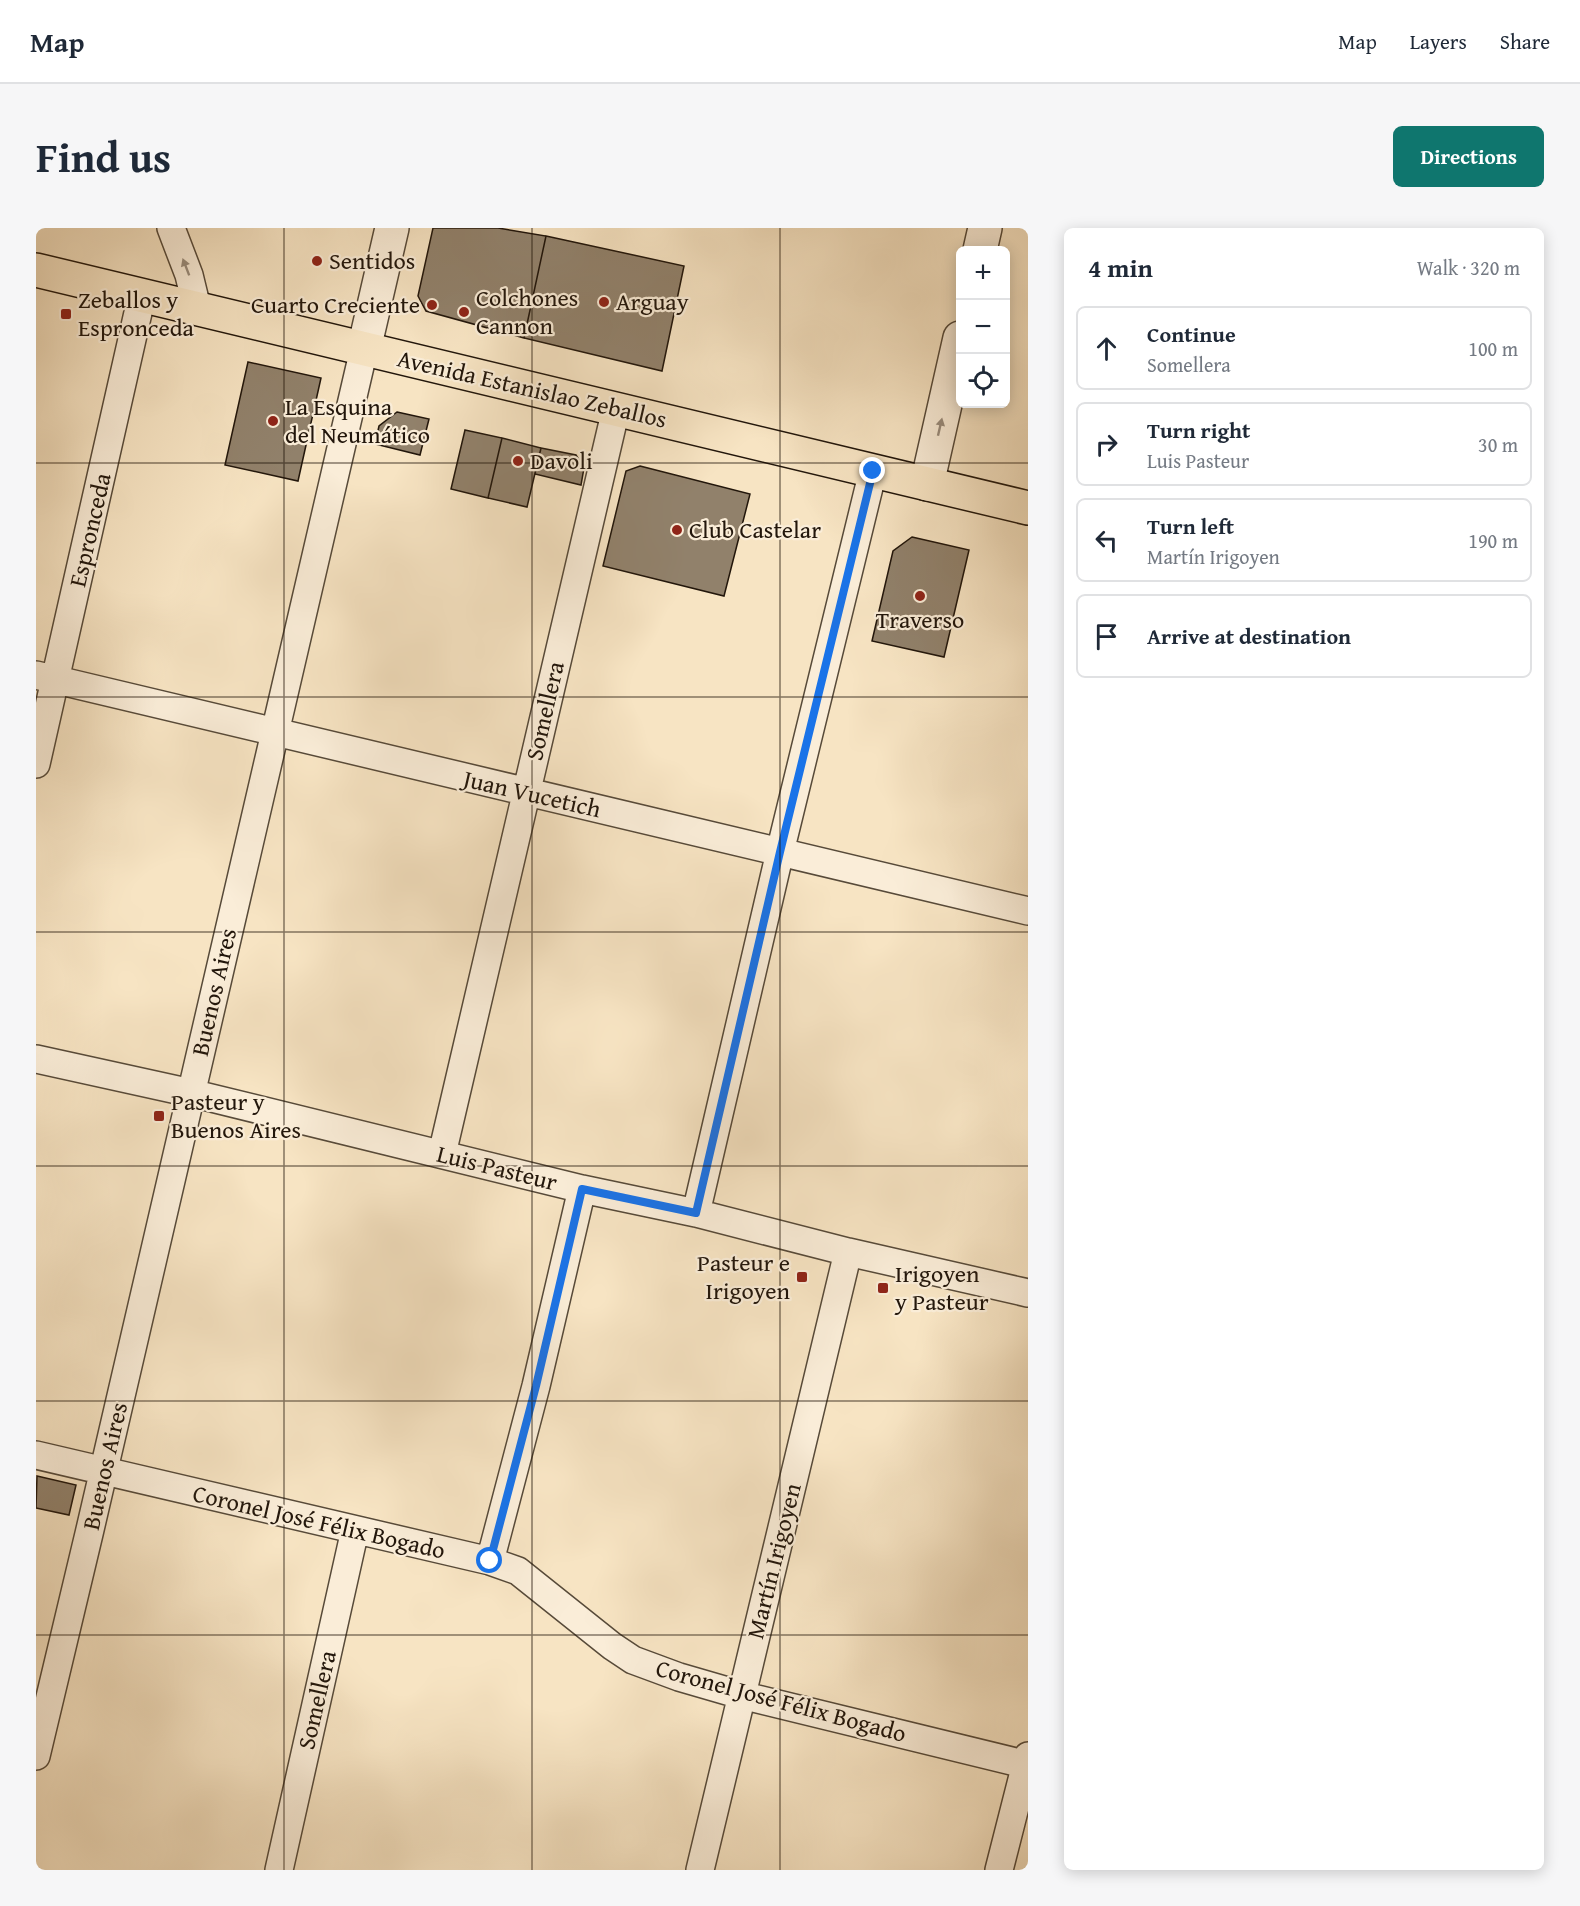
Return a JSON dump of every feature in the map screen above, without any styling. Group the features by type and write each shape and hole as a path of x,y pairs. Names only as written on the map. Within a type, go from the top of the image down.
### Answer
{"main road":[{"name":"Avenida Estanislao Zeballos","path":"36,270 1028,508"}],"street":[{"path":"171,228 189,275 197,308"},
{"name":"Buenos Aires","path":"36,1756 104,1472 273,732 393,228"},
{"path":"981,246 986,228"},
{"name":"Espronceda","path":"36,764 46,677 142,296"},
{"path":"927,484 956,354"},
{"name":"Somellera","path":"442,1154 616,409"},
{"path":"696,1213 780,852 873,471"},
{"name":"Juan Vucetich","path":"46,677 1028,911"},
{"name":"Luis Pasteur","path":"36,1059 191,1093 582,1189 696,1213 848,1252 1028,1293"},
{"path":"490,1561 536,1386 582,1189"},
{"name":"Martín Irigoyen","path":"700,1870 848,1252"},
{"name":"Coronel José Félix Bogado","path":"36,1455 490,1561 518,1571 633,1660 679,1677 741,1695 1027,1762"},
{"name":"Somellera","path":"279,1870 355,1530"},
{"path":"999,1870 1027,1762"}],"building":[{"path":"433,228 498,228 546,236 524,338 426,311 418,296"},
{"name":"Arguay","path":"546,236 684,266 662,371 524,338"},
{"name":"La Esquina del Neumático","path":"248,362 321,378 298,481 225,465"},
{"path":"397,412 429,419 420,455 375,444 379,426"},
{"path":"465,430 502,438 488,498 451,489"},
{"name":"Davoli","path":"502,438 541,448 527,507 488,498"},
{"path":"541,448 576,455 584,468 581,485 535,474"},
{"name":"Club Castelar","path":"640,466 750,494 724,596 603,566 626,471"},
{"name":"Traverso","path":"912,537 969,550 944,657 872,641 893,551"},
{"path":"37,1476 76,1485 69,1515 36,1508"}],"place":[{"name":"Sentidos","path":"317,261"},
{"name":"Arguay","path":"604,302"},
{"name":"Cuarto Creciente","path":"432,305"},
{"name":"Colchones Cannon","path":"464,312"},
{"name":"Zeballos y Espronceda","path":"66,314"},
{"name":"La Esquina del Neumático","path":"273,421"},
{"name":"Davoli","path":"518,461"},
{"name":"Club Castelar","path":"677,530"},
{"name":"Traverso","path":"920,596"},
{"name":"Pasteur y Buenos Aires","path":"159,1116"},
{"name":"Pasteur e Irigoyen","path":"802,1277"},
{"name":"Irigoyen y Pasteur","path":"883,1288"}],"route":[{"path":"490,1561 536,1386 582,1189 696,1213 780,852 873,471"}]}
